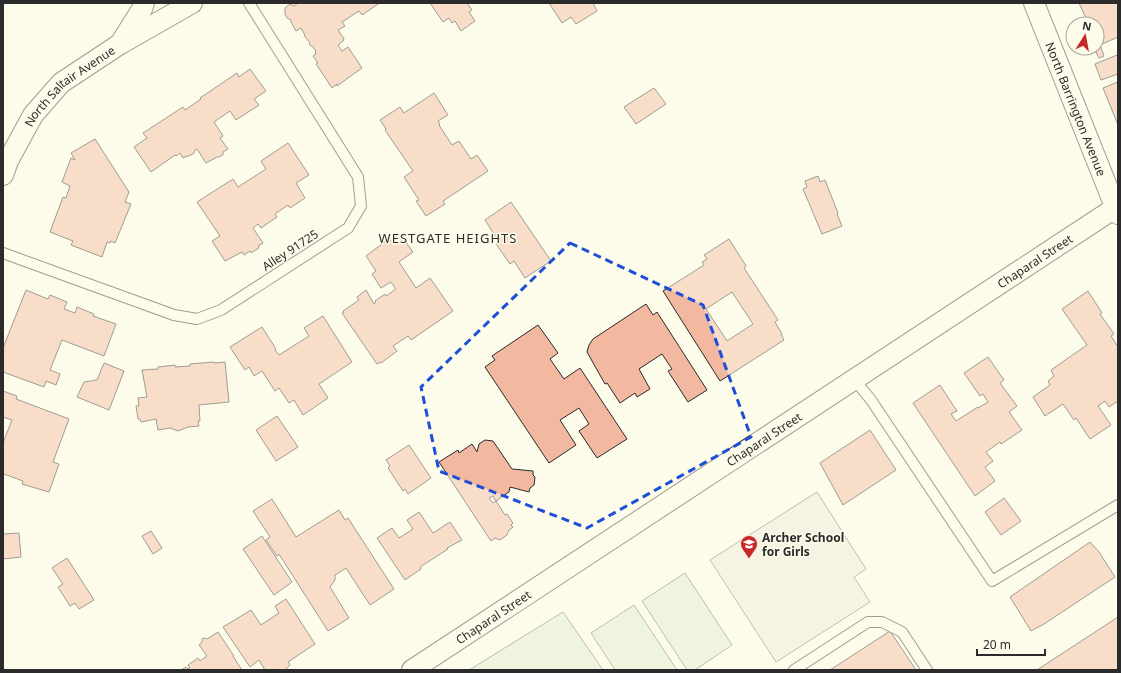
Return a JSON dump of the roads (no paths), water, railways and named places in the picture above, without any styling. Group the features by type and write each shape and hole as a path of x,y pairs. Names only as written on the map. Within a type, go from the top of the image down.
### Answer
{"street":[{"name":"North Saltair Avenue","path":"3,175 8,161 33,115 61,83 120,44 142,9 144,3"},
{"path":"120,44 192,3"},
{"name":"North Barrington Avenue","path":"1034,3 1117,211"},
{"name":"Chaparal Street","path":"412,670 854,379 1117,211"}],"lane":[{"name":"Alley 91725","path":"3,254 174,315 197,319 221,310 348,228 361,206 358,177 249,3"},
{"path":"854,379 871,400 992,581 1118,505"},
{"path":"794,670 868,622 882,622 902,632 927,670"}],"place":[{"name":"Archer School for Girls","path":"749,559"}],"district":[{"name":"WESTGATE HEIGHTS","path":"448,238"}]}
